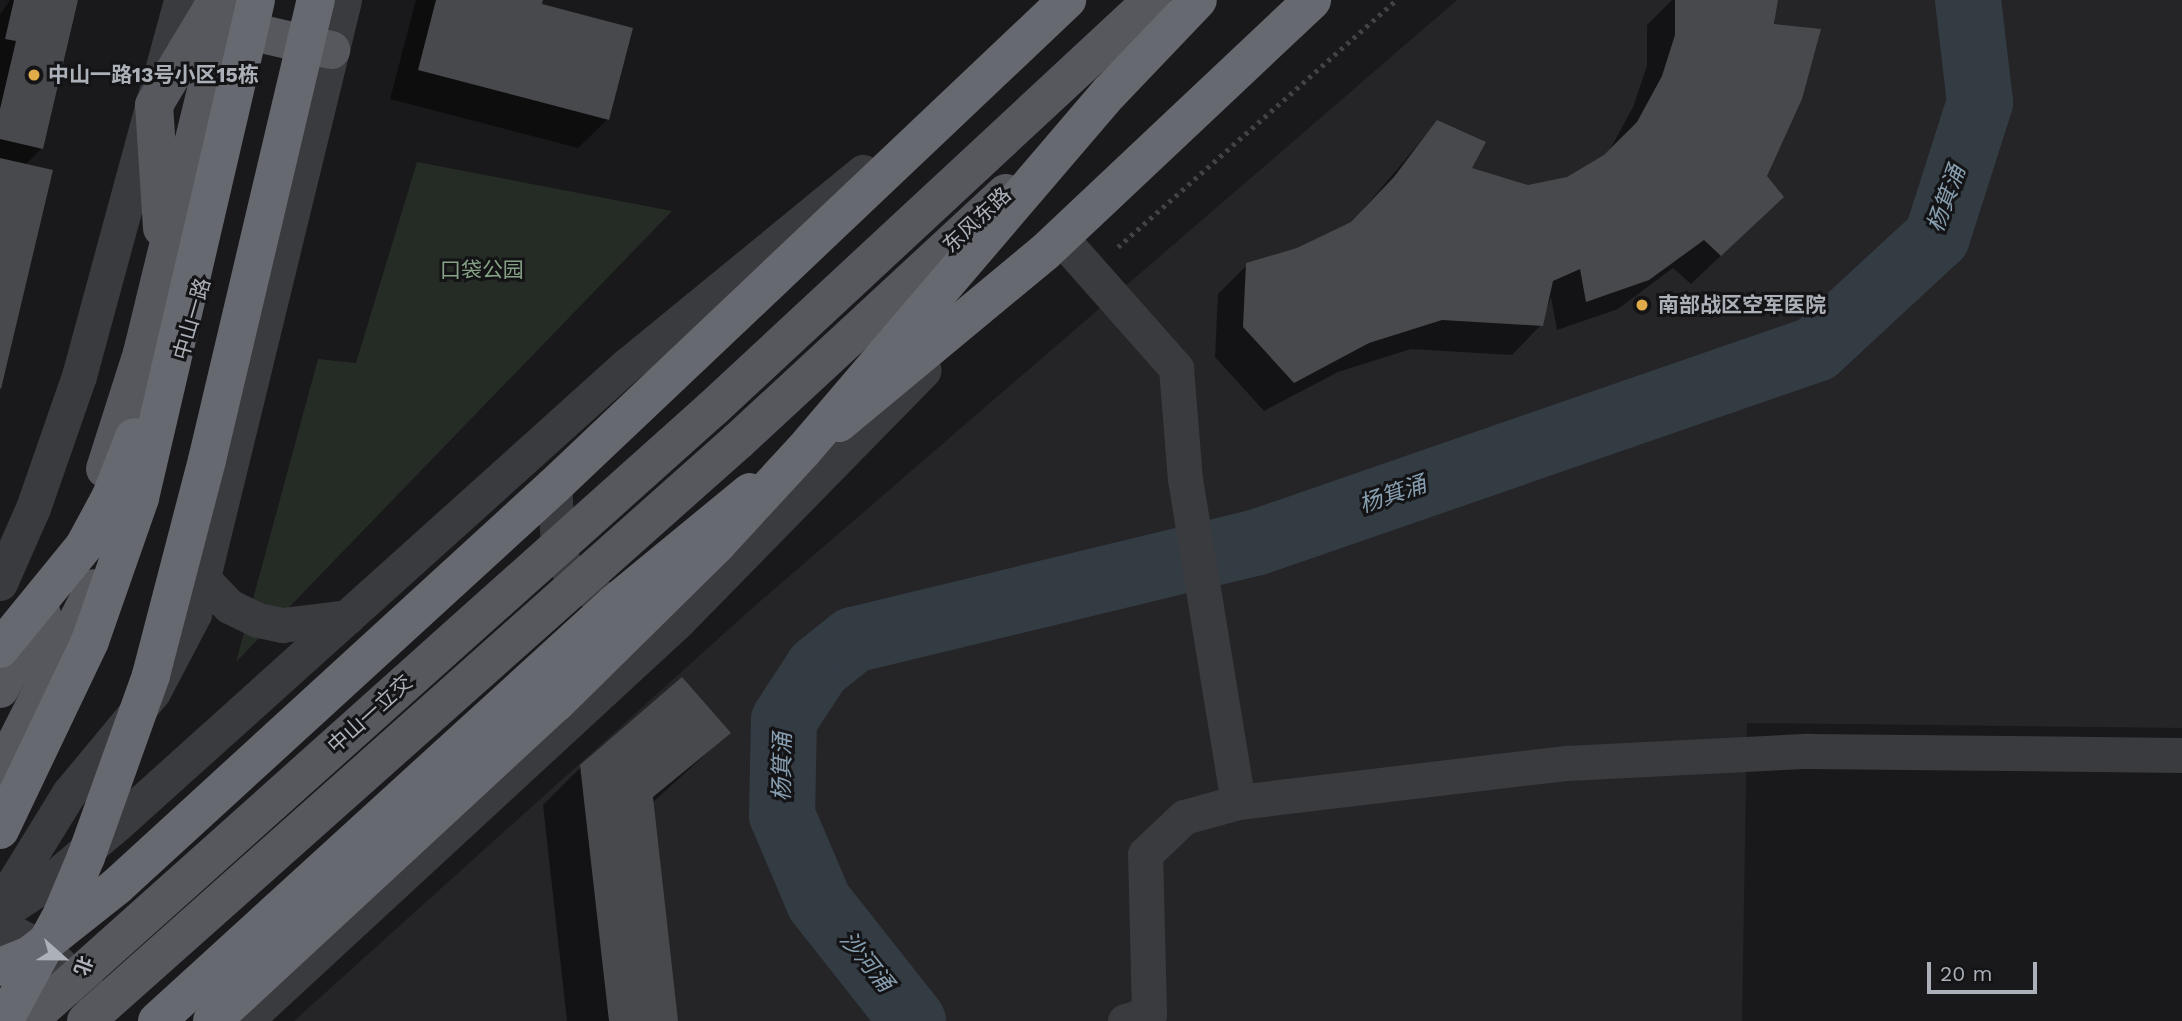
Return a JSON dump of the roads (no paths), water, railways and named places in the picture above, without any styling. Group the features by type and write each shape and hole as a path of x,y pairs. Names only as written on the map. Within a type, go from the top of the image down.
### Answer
{"highway":[{"path":"4,1021 86,857 151,675 207,460 316,0"},
{"path":"0,967 30,956 117,886 554,486 1067,0"},
{"path":"212,1021 527,731 718,543 811,441 1101,103 1198,0"},
{"path":"157,1021 614,604 995,296 1061,238 1312,0"},
{"path":"0,830 69,691 121,557 140,498 182,311 266,12"},
{"path":"0,649 64,575 98,521 182,311"},
{"path":"0,992 37,1021"}],"main road":[{"path":"164,269 154,104 217,0"},
{"name":"中山一路","path":"59,619 77,542 122,422 164,269 229,0"},
{"name":"东风东路","path":"713,408 1152,0"},
{"name":"东风东路","path":"738,441 1217,0"},
{"path":"266,12 331,50"},
{"name":"中山一路","path":"59,619 127,516 163,415 266,12"},
{"name":"中山一立交","path":"28,1021 713,408"},
{"name":"中山一立交","path":"86,1021 738,441"},
{"path":"0,689 59,619"},
{"path":"0,774 59,619"}],"street":[{"path":"0,583 67,415 181,0"},
{"path":"0,905 69,793 160,681 194,614 344,0"},
{"path":"0,914 50,881 117,824 636,357 1005,58"},
{"path":"1061,238 1176,368 1191,514 1238,802"},
{"path":"244,1021 678,621 995,296"},
{"path":"554,486 559,557 578,582 614,604"},
{"path":"204,580 229,606 258,620 282,625 348,617"},
{"path":"1125,1021 1149,1014 1145,854 1184,817 1238,802 1580,762 1808,751 2182,755"},
{"path":"0,926 41,947 100,1002 112,1021"}],"waterway":[{"name":"杨箕涌","path":"913,1021 819,902 782,815 784,720 818,668 853,640 1255,543 1816,349 1937,237 1980,102 1968,0"}],"place":[{"name":"中山一路13号小区15栋","path":"34,75"},
{"name":"南部战区空军医院","path":"1642,305"}],"park label":[{"name":"口袋公园","path":"482,270"}],"water label":[{"name":"沙河涌","path":"866,962"}]}
